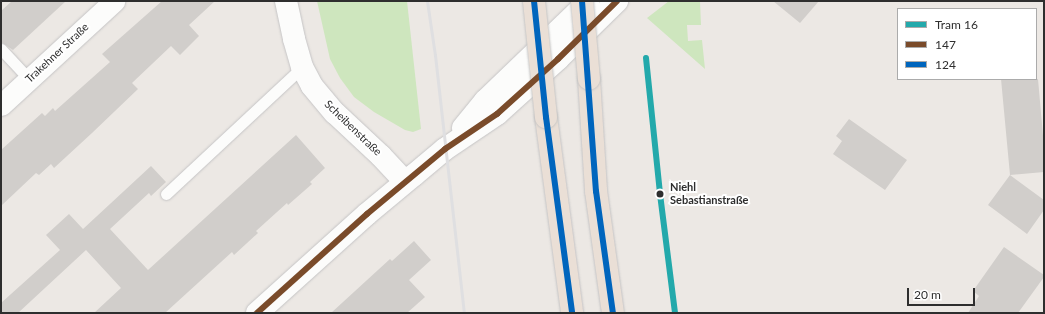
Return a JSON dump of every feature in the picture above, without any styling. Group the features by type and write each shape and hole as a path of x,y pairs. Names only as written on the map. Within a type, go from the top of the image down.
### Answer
{"highway":[{"path":"534,1 546,117 572,313"},
{"path":"582,1 589,79 596,191 613,313"}],"street":[{"name":"Trakehner Straße","path":"1,105 114,1"},
{"name":"Scheibenstraße","path":"286,1 302,67 312,86 335,113 381,156 405,182"},
{"path":"445,149 485,102 588,1"},
{"path":"257,313 367,214 405,182 445,149 497,114 558,60 617,1"}],"lane":[{"path":"1,48 28,79"},
{"path":"166,194 302,67"}],"green space":[{"path":"317,1 407,1 421,129 413,132 405,130 374,112 354,97 340,78 330,59"},
{"path":"669,1 700,1 701,25 687,25 688,41 702,40 705,69 647,18"}],"building":[{"path":"12,1 66,1 13,50 1,42 1,11"},
{"path":"162,1 215,1 189,25 199,36 180,55 171,46 132,83 138,89 92,133 54,168 51,164 39,175 36,173 1,206 1,150 42,113 45,116 53,108 55,111 110,62 102,54"},
{"path":"773,1 819,1 800,23"},
{"path":"1038,79 1044,147 1044,172 1010,175 1001,80"},
{"path":"849,119 907,160 885,190 833,154 842,141 836,136"},
{"path":"296,135 325,168 310,182 312,184 288,205 287,203 256,231 258,233 234,255 232,252 165,313 94,313 121,288 86,250 18,313 1,313 1,303 60,250 46,235 69,214 83,229 151,166 166,182 151,196 149,193 110,229 148,270"},
{"path":"1010,175 1044,200 1044,210 1027,234 988,205"},
{"path":"414,241 431,260 409,280 425,297 407,313 331,313 390,259 392,261"},
{"path":"1004,247 1044,275 1044,277 1018,313 968,313 979,296 973,291"}],"railway":[{"path":"427,1 435,55 464,313"}],"tram line":[{"name":"16","path":"646,58 660,194 675,313"}],"transit line":[{"name":"124","path":"534,1 546,117 572,313"},
{"name":"124","path":"582,1 596,191 613,313"},
{"name":"147","path":"257,313 367,214 445,149 497,114 558,59 617,1"}],"place":[{"name":"Niehl Sebastianstraße","path":"660,194"}]}
